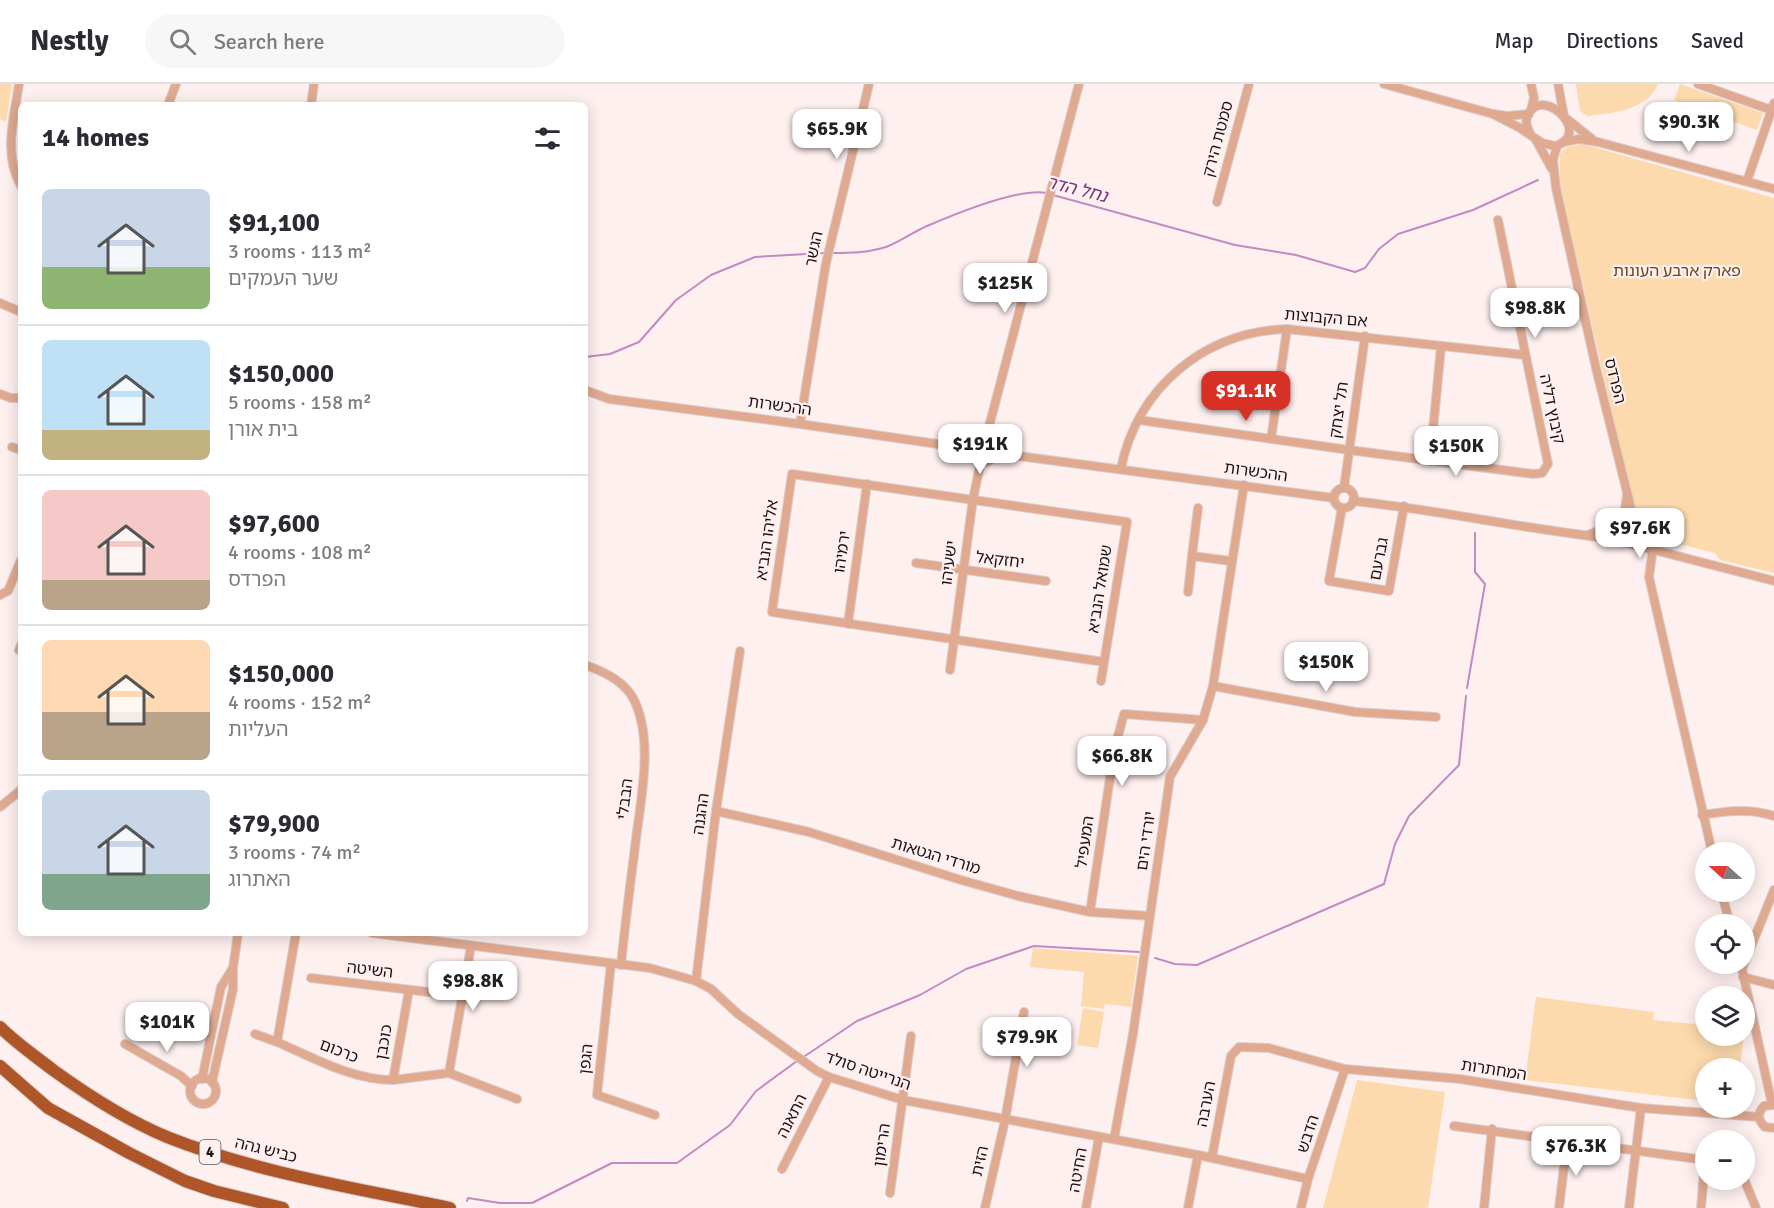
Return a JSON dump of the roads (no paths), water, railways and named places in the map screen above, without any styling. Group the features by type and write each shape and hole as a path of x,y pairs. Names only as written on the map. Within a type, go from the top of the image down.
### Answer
{"highway":[{"name":"כביש גהה","path":"0,1027 14,1041 88,1095 167,1137 275,1171 450,1208"},
{"name":"4","path":"0,1066 48,1108 129,1153 185,1181 214,1191 284,1208"}],"street":[{"path":"18,102 20,84"},
{"path":"172,102 176,84"},
{"path":"311,102 314,84"},
{"name":"הגשר","path":"800,424 826,263 869,84"},
{"path":"986,438 1078,84"},
{"name":"סמטת הירק","path":"1217,202 1249,84"},
{"path":"1384,84 1507,117 1530,112 1537,106 1546,105"},
{"path":"1546,105 1557,84"},
{"path":"1557,84 1569,130 1560,144"},
{"path":"1698,84 1773,108 1747,181"},
{"path":"1532,86 1533,98 1526,125 1533,136"},
{"path":"1532,86 1546,105 1598,142"},
{"path":"1493,114 1546,144 1560,144 1579,139 1598,142 1774,189"},
{"path":"17,119 11,138 11,163 18,179"},
{"name":"הפרדס","path":"1533,136 1553,172"},
{"name":"הפרדס","path":"1560,144 1554,154 1553,172 1596,368 1636,527"},
{"name":"קיבוץ דליה","path":"1431,461 1533,474 1542,473 1548,464 1498,220"},
{"path":"0,303 18,311"},
{"path":"1270,439 1287,328"},
{"name":"אם הקבוצות","path":"1121,468 1125,452 1139,420 1161,387 1178,369 1195,357 1231,338 1267,329 1287,328 1525,355"},
{"name":"תל יצחק","path":"1344,488 1365,336"},
{"path":"1139,420 1431,461 1441,347"},
{"name":"ההכשרות","path":"588,391 609,399 972,449"},
{"path":"0,394 18,398"},
{"path":"986,438 994,441 996,453 989,461 981,461 975,457 972,449 978,439 986,438"},
{"name":"ההכשרות","path":"996,453 1334,498"},
{"name":"ישעיהו","path":"950,670 972,499 981,461"},
{"name":"אליהו הנביא","path":"1104,662 772,612 792,474 1126,522"},
{"name":"ירמיהו","path":"848,624 867,484"},
{"name":"יורדי הים","path":"1114,1139 1133,1034 1170,777 1203,720 1213,686 1244,485"},
{"path":"1344,488 1351,492 1353,501 1348,507 1342,508 1336,504 1334,498 1338,490 1344,488"},
{"name":"הפרדס","path":"1618,522 1625,509 1628,492"},
{"path":"1353,501 1404,506 1616,539 1774,580"},
{"name":"גברעם","path":"1342,508 1329,581 1389,591 1404,506"},
{"path":"1188,592 1198,508"},
{"path":"1588,535 1627,519 1656,549"},
{"name":"שמואל הנביא","path":"1101,681 1126,522"},
{"path":"1616,539 1613,531 1618,522"},
{"path":"1627,543 1634,538 1636,527"},
{"path":"1656,549 1649,577 1709,842"},
{"path":"1192,556 1231,561"},
{"name":"יחזקאל","path":"916,563 1046,581"},
{"path":"0,595 8,591 18,567"},
{"name":"ההגנה","path":"696,981 716,812 740,651"},
{"name":"הבבלי","path":"588,666 606,672 633,697 643,728 644,768 616,965"},
{"path":"1213,686 1355,711 1436,717"},
{"name":"המעפיל","path":"1090,912 1114,751 1124,714 1203,720"},
{"path":"1,804 18,792"},
{"path":"1702,814 1749,811 1774,816"},
{"name":"מורדי הגטאות","path":"716,812 809,832 961,880 1090,912 1150,916"},
{"path":"1755,938 1774,890"},
{"path":"125,1044 181,1076 192,1086 193,1098 200,1103 208,1103 216,1093 212,1082 233,989 233,968 238,936"},
{"path":"277,1042 295,936"},
{"name":"הנרייטה סולד","path":"395,936 650,968 696,981 711,989 738,1014 829,1077 903,1100 1212,1157 1308,1179"},
{"path":"449,1073 471,946"},
{"name":"הגפן","path":"616,965 597,1095 655,1115"},
{"path":"192,1086 202,1079 221,987 233,968"},
{"path":"1743,974 1773,1104 1764,1106 1759,1117 1765,1127 1774,1128"},
{"path":"1751,974 1774,985"},
{"name":"השיטה","path":"311,978 462,996"},
{"name":"כוכבן","path":"409,990 393,1080 449,1073 517,1099"},
{"name":"הזית","path":"985,1208 1005,1120 1024,1012"},
{"name":"כרכום","path":"255,1034 349,1073 380,1080 393,1080"},
{"name":"הרימון","path":"890,1193 911,1035"},
{"name":"המחתרות","path":"1231,1056 1239,1047 1269,1048 1345,1069 1460,1079 1641,1108 1759,1117"},
{"name":"הערבה","path":"1212,1157 1231,1056"},
{"name":"הדבש","path":"1301,1208 1308,1179 1345,1069"},
{"name":"התאנה","path":"782,1169 829,1077"},
{"path":"202,1079 212,1082"},
{"path":"1629,1208 1641,1108"},
{"path":"1454,1126 1695,1158"},
{"path":"1484,1208 1492,1130"},
{"name":"החיטה","path":"1086,1208 1099,1137"},
{"path":"1559,1208 1567,1142"},
{"path":"1188,1208 1198,1155"},
{"path":"1701,1208 1703,1190"},
{"path":"1749,1190 1756,1208"}],"waterway":[{"name":"נחל הדר","path":"1053,195 1235,245 1296,255 1355,272 1365,268 1379,249 1398,234 1473,210 1538,180"},
{"name":"נחל הדר","path":"831,253 879,249 927,226 987,203 1020,194 1047,193"},
{"name":"נחל הדר","path":"588,357 610,354 639,342 676,300 711,275 755,257 825,253"},
{"path":"1467,688 1485,584 1475,572 1475,533"},
{"path":"1155,958 1175,964 1197,965 1384,884 1395,844 1409,816 1459,765 1466,696"},
{"path":"802,1058 857,1021 920,995 966,969 1034,946 1139,952"},
{"path":"467,1201 468,1198 500,1203 532,1203 612,1163 677,1163 730,1125 756,1091 797,1061"}],"park label":[{"name":"פארק ארבע העונות","path":"1677,271"}]}
